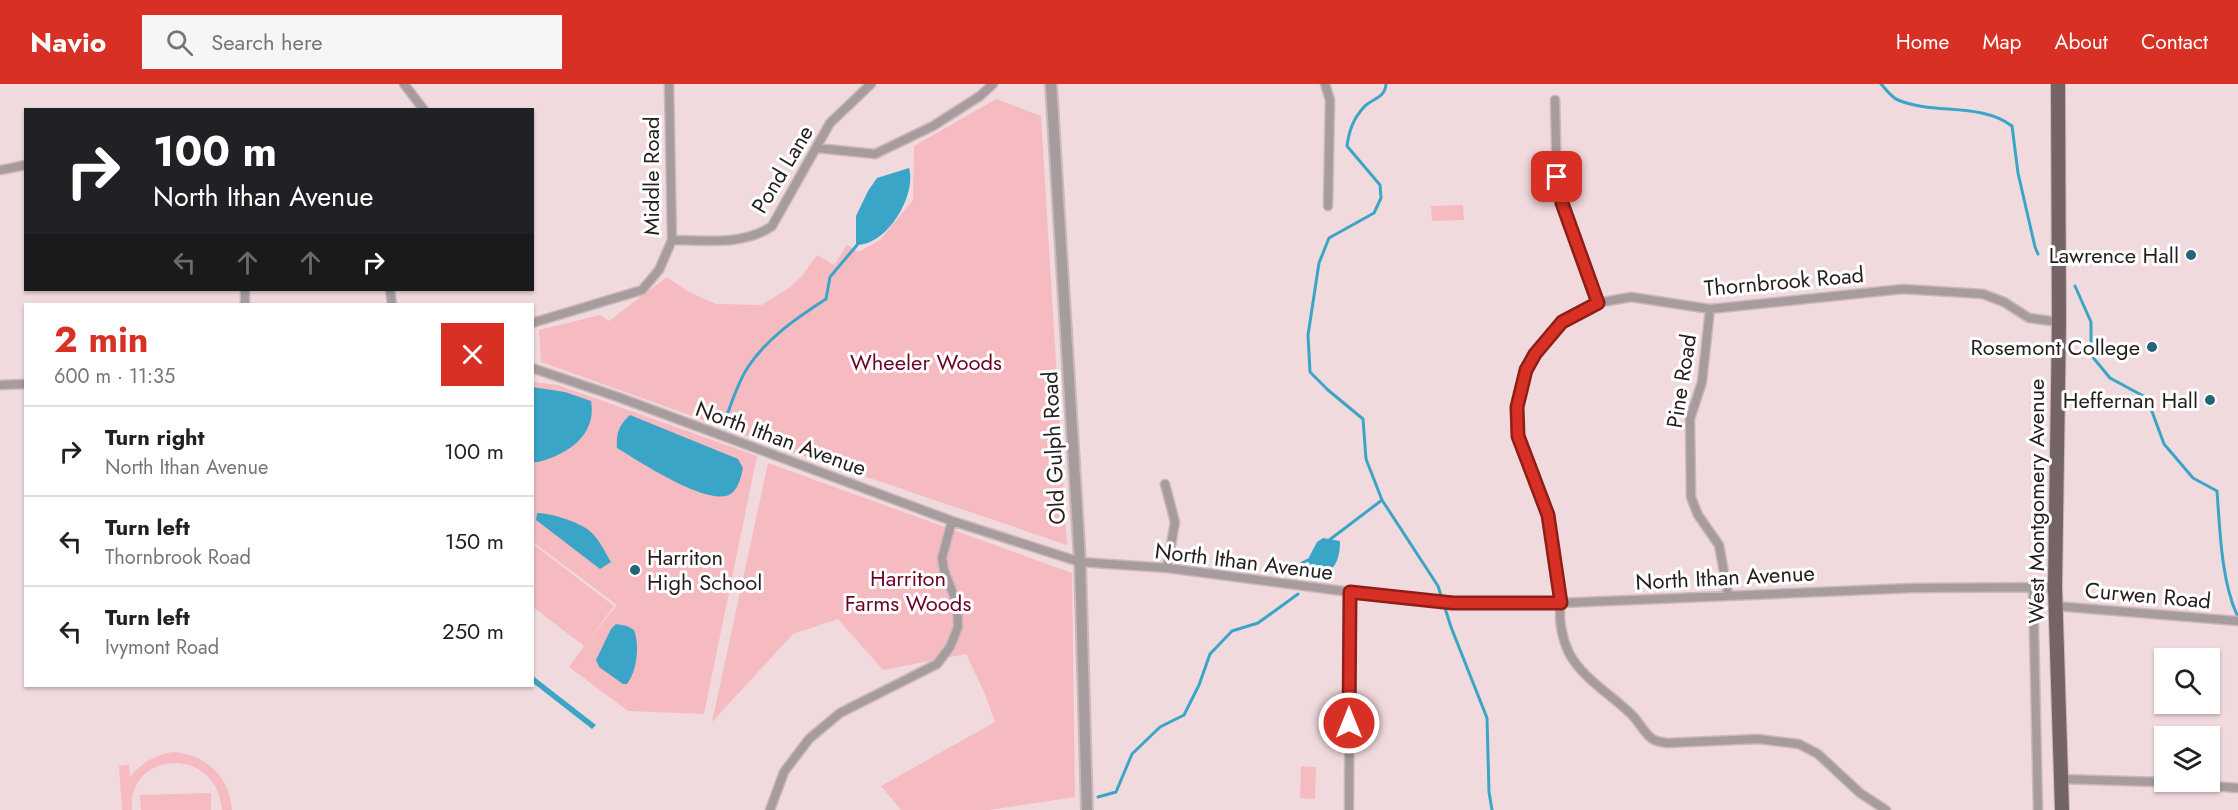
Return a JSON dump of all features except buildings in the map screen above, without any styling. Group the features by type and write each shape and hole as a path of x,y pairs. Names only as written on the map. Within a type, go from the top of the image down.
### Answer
{"main road":[{"name":"West Montgomery Avenue","path":"2061,86 2055,606 2062,810"}],"street":[{"path":"404,84 422,108"},
{"name":"Middle Road","path":"534,322 642,290 659,270 672,240 669,84"},
{"name":"Pond Lane","path":"672,240 741,239 761,234 772,226 830,123 871,84"},
{"path":"817,148 874,154 933,126 980,96 993,84"},
{"name":"Old Gulph Road","path":"1051,84 1080,562 1087,810"},
{"path":"1325,84 1330,100 1329,206"},
{"path":"1555,100 1557,187 1598,303"},
{"path":"0,170 24,165"},
{"name":"Thornbrook Road","path":"1886,810 1860,793 1818,754 1799,744 1758,739 1657,742 1650,738 1634,717 1580,668 1564,642 1559,613 1561,603 1548,515 1518,436 1517,407 1526,370 1535,354 1562,322 1598,303 1631,297 1710,309 1874,290 1936,290 1983,294 2004,302 2029,318 2059,322"},
{"name":"Pine Road","path":"1710,309 1702,382 1690,418 1691,496 1698,515 1719,545 1728,594"},
{"name":"North Ithan Avenue","path":"534,369 629,401 952,521 1080,562 1167,568 1453,603 1561,603 1728,594 1913,588 2055,587"},
{"path":"0,385 24,384"},
{"path":"1165,484 1175,522 1167,568"},
{"path":"770,810 784,772 809,739 840,713 936,664 950,647 958,627 957,604 944,570 942,558 952,521"},
{"name":"West Montgomery Avenue","path":"2033,587 2038,810"},
{"path":"1349,810 1350,592"},
{"name":"Curwen Road","path":"2055,606 2238,621"},
{"path":"2060,779 2159,782 2238,788"}],"green space":[{"name":"Wheeler Woods","path":"996,99 1041,116 1067,545 790,451 541,362 539,330 600,315 609,321 667,277 687,291 716,304 761,305 789,288 802,276 817,255 834,265 847,245 859,252 880,240 913,200 914,146"},
{"path":"1463,205 1464,220 1432,221 1431,206"},
{"path":"534,382 558,385 757,456 704,714 628,711 569,667 584,646 534,608 534,545 614,606 588,641 617,605 534,543"},
{"name":"Harriton Farms Woods","path":"768,463 1072,573 1075,797 989,810 901,810 881,786 995,722 966,654 883,670 838,619 793,634 712,722"},
{"path":"173,752 196,758 214,769 226,787 232,810 222,810 216,789 205,774 190,766 173,763 157,766 143,776 134,790 132,810 122,810 119,766 129,765 130,777 149,760"},
{"path":"1301,766 1316,767 1315,799 1300,798"},
{"path":"211,793 211,810 141,810 140,795"}],"water":[{"path":"909,168 908,192 897,217 878,237 868,243 856,245 856,216 868,191 877,178"},
{"path":"534,387 565,392 591,401 590,421 582,437 560,454 534,462"},
{"path":"630,415 738,459 743,468 736,488 732,493 722,496 708,495 674,481 617,448 619,430"},
{"path":"537,513 566,519 588,529 598,540 611,562 600,569 536,520"},
{"path":"1323,538 1340,541 1339,552 1334,566 1330,570 1319,573 1307,561 1317,542"},
{"path":"616,624 634,630 636,636 635,665 627,684 623,684 599,667 596,660 611,629"},
{"path":"534,677 596,725 592,729 534,684"}],"waterway":[{"path":"1386,84 1383,93 1367,104 1357,116 1350,130 1347,146 1380,185 1381,198 1374,213 1329,238 1319,263 1308,335 1310,372 1363,419 1366,459 1382,500 1438,586 1451,627 1487,718 1489,792 1492,810"},
{"path":"1881,84 1898,100 1926,107 1986,114 2012,126 2018,173 2038,254"},
{"path":"727,415 741,379 756,356 784,329 826,299 830,277 857,245"},
{"path":"2075,286 2091,322 2091,355 2110,378 2147,398 2164,444 2193,478 2217,491 2224,570 2237,615"},
{"path":"1328,541 1382,500"},
{"path":"1304,577 1302,563 1308,560"},
{"path":"1098,797 1116,792 1132,754 1160,727 1184,715 1199,685 1210,654 1232,631 1258,623 1298,594"}],"place":[{"name":"Lawrence Hall","path":"2191,255"},
{"name":"Rosemont College","path":"2152,347"},
{"name":"Heffernan Hall","path":"2210,400"},
{"name":"Harriton High School","path":"635,570"}],"route":[{"path":"1349,723 1350,592 1453,603 1561,603 1548,515 1518,436 1517,407 1526,370 1535,354 1562,322 1598,303 1572,234 1557,187 1557,177"}]}
